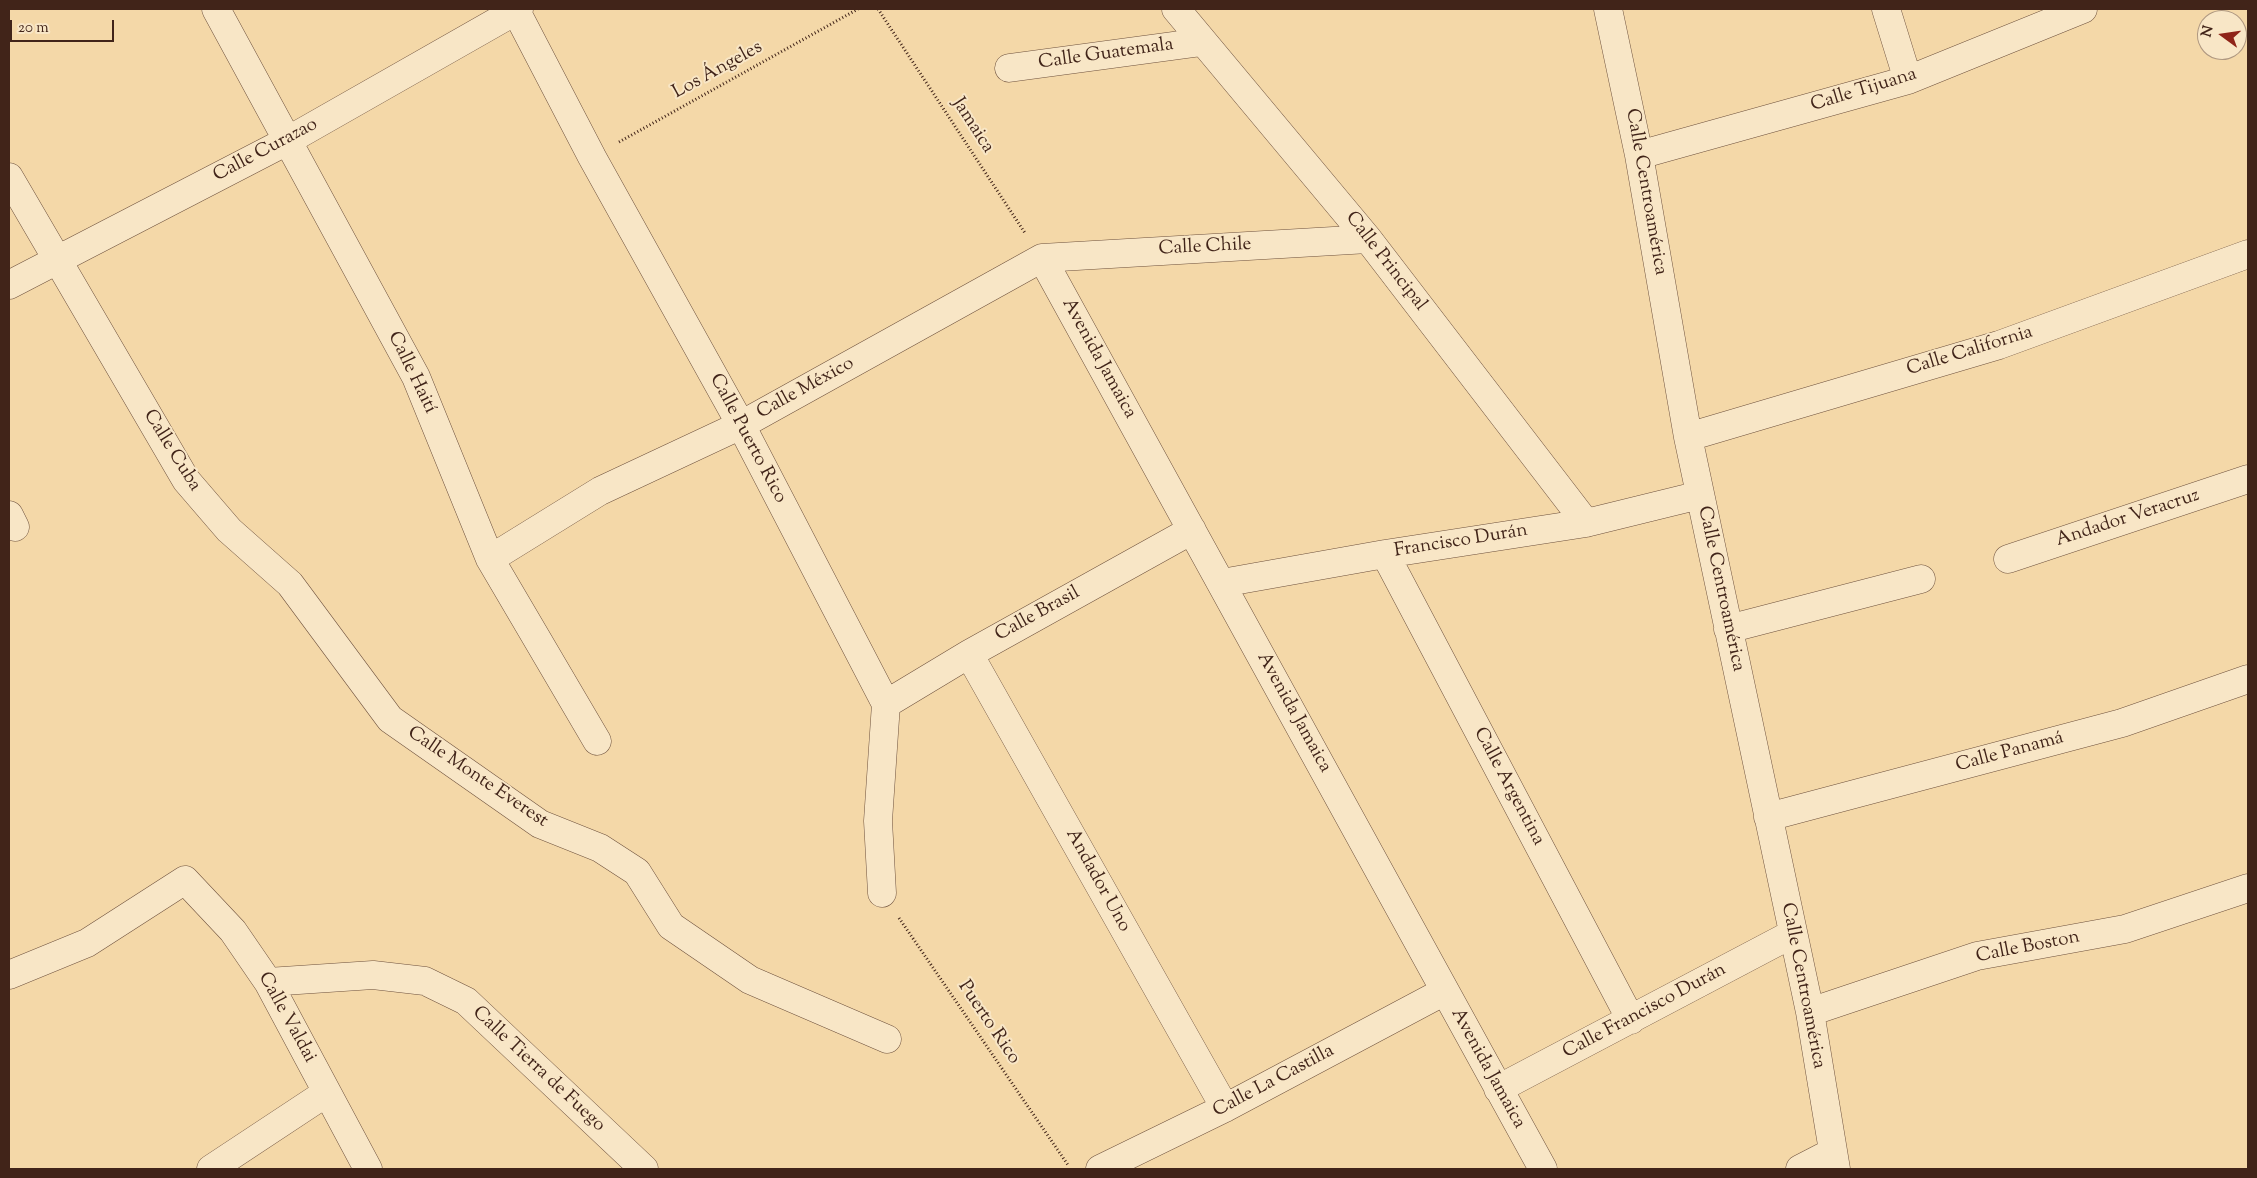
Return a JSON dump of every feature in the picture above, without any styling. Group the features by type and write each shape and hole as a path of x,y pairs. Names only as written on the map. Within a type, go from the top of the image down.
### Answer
{"street":[{"name":"Calle Haití","path":"216,9 416,377 490,559 597,741"},
{"name":"Calle Curazao","path":"9,285 287,141 517,9"},
{"name":"Calle Puerto Rico","path":"517,9 592,157 741,425 886,704"},
{"name":"Calle Principal","path":"1176,9 1368,239 1586,523"},
{"name":"Calle Centroamérica","path":"1608,9 1639,155 1688,436 1810,1012 1834,1160"},
{"path":"1886,9 1908,80"},
{"name":"Calle Tijuana","path":"1639,155 1908,80 2083,9"},
{"name":"Calle Guatemala","path":"1009,68 1202,42"},
{"name":"Calle Cuba","path":"9,177 186,480 229,530 290,584 390,719"},
{"name":"Calle Chile","path":"1042,258 1368,239"},
{"name":"Calle California","path":"1688,436 1999,345 2248,254"},
{"name":"Calle México","path":"490,559 600,491 741,425 1042,258"},
{"name":"Avenida Jamaica","path":"1042,258 1543,1169"},
{"name":"Andador Veracruz","path":"2008,559 2248,479"},
{"name":"Francisco Durán","path":"1222,583 1385,554 1586,523 1700,495"},
{"name":"Calle Brasil","path":"886,704 968,654 1192,530"},
{"name":"Calle Argentina","path":"1385,554 1631,1020"},
{"path":"1728,629 1921,579"},
{"name":"Andador Uno","path":"968,654 1225,1108"},
{"name":"Calle Panamá","path":"1768,817 2122,723 2248,679"},
{"path":"882,893 878,821 886,704"},
{"name":"Calle Monte Everest","path":"390,719 540,824 600,848 637,872 671,926 750,980 887,1039"},
{"name":"Calle Valdai","path":"9,975 87,943 185,880 233,931 268,982 368,1169"},
{"name":"Calle Boston","path":"1810,1012 1977,956 2124,929 2248,888"},
{"name":"Calle Francisco Durán","path":"1498,1089 1792,934"},
{"name":"Calle Tierra de Fuego","path":"268,982 373,975 425,982 466,1001 644,1169"},
{"name":"Calle La Castilla","path":"1100,1169 1225,1108 1445,991"},
{"path":"215,1168 326,1093"},
{"path":"1800,1169 1834,1160"}],"path":[{"name":"Los Ángeles","path":"592,157 858,9"},
{"name":"Jamaica","path":"878,9 1042,258"},
{"name":"Puerto Rico","path":"882,893 1071,1169"}]}
